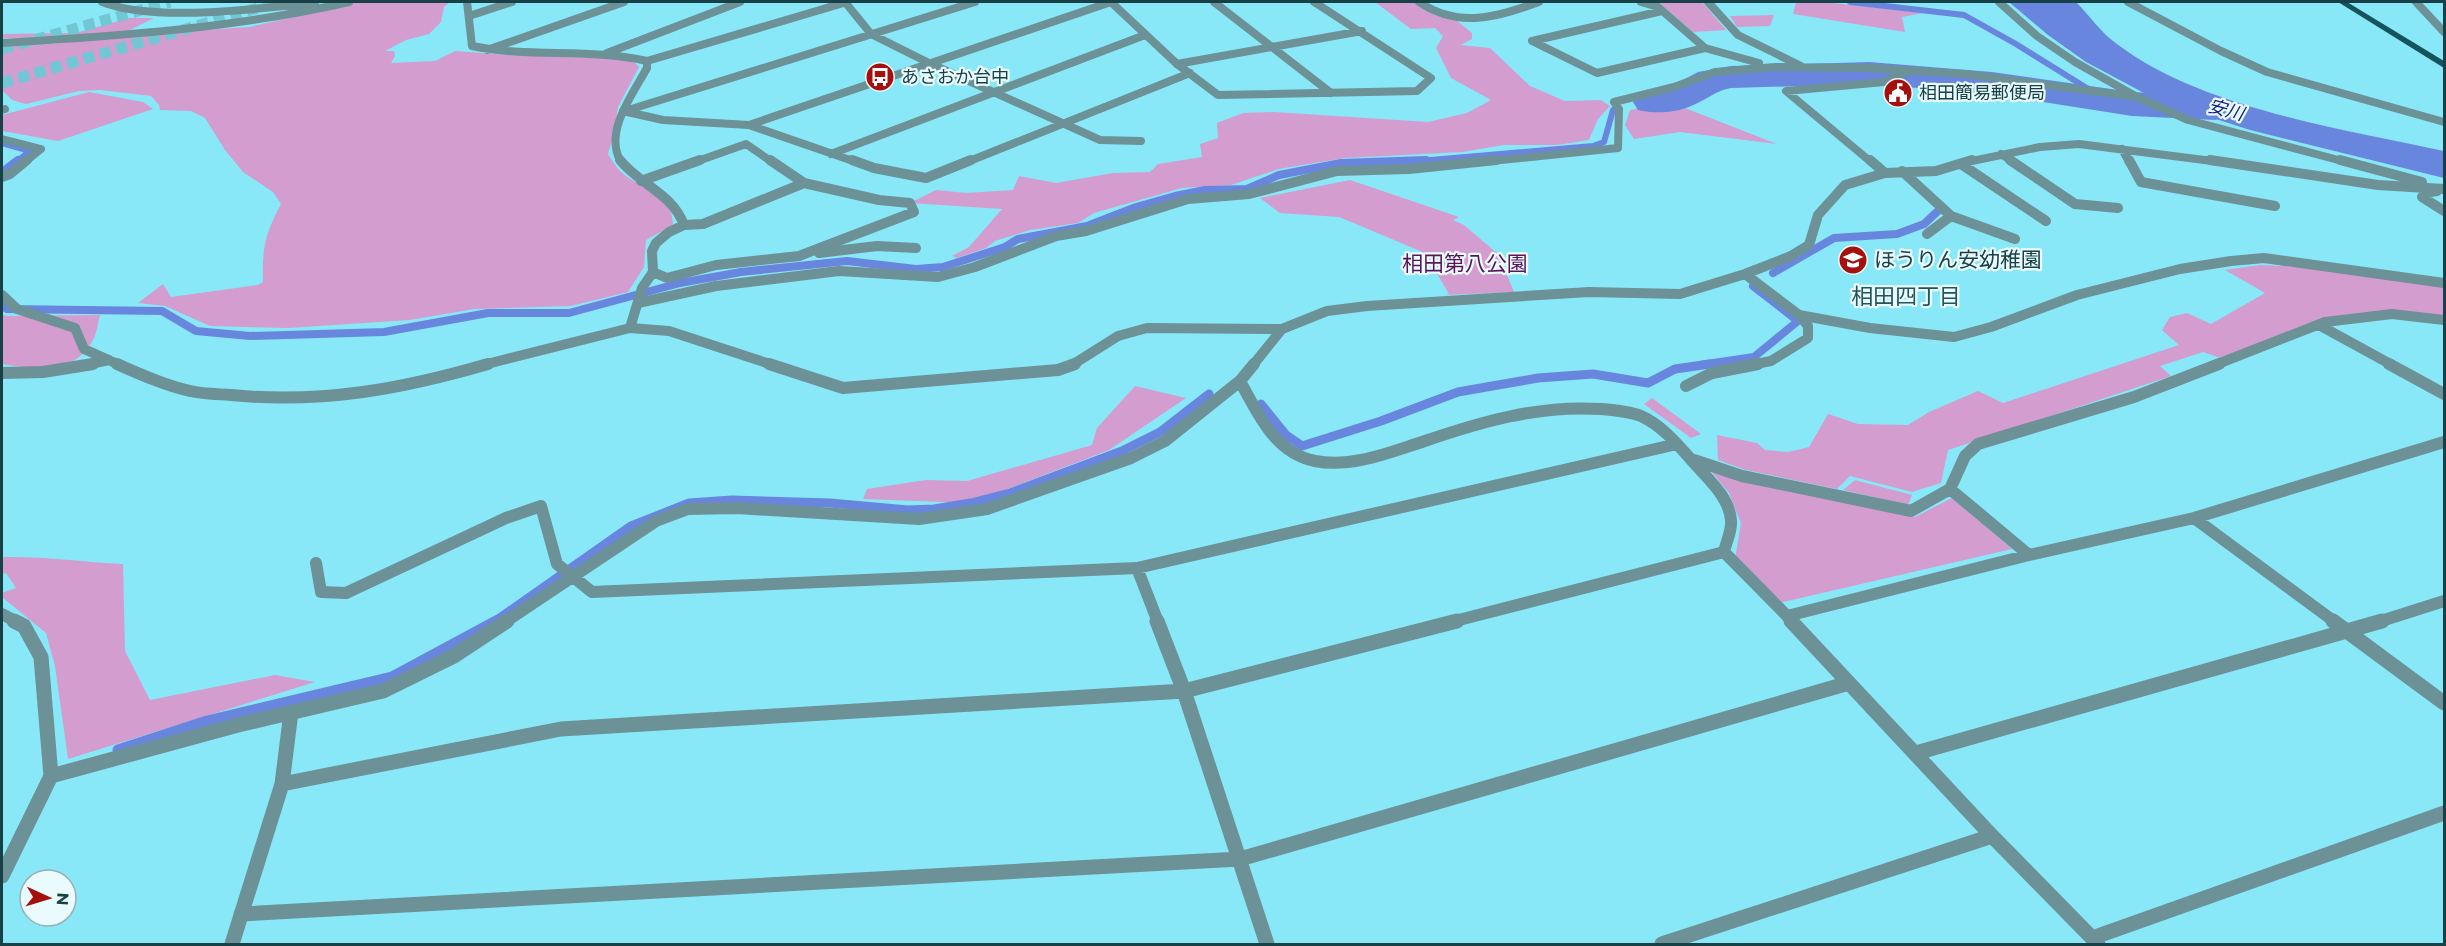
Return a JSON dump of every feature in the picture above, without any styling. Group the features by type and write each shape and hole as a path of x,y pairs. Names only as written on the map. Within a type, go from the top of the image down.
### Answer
{"main road":[{"path":"2342,2 2445,65"}],"street":[{"path":"102,2 115,7 149,10 238,10 328,2"},
{"path":"2,43 224,27 280,18 349,2"},
{"path":"467,2 472,46 502,53 605,54 647,61 845,2 870,34 929,63 1100,140 1141,141"},
{"path":"469,16 512,2"},
{"path":"487,50 624,2"},
{"path":"605,54 740,2"},
{"path":"623,111 975,2"},
{"path":"749,125 1111,2 1177,64 1218,95 1417,91 1431,78 1362,31 1314,2"},
{"path":"1214,2 1331,93"},
{"path":"1419,2 1444,16 1473,18 1496,16 1539,2"},
{"path":"1641,2 1662,11 1704,48 1775,67"},
{"path":"1708,2 1738,35 1804,68"},
{"path":"1998,2 2037,36 2075,62 2137,97 2188,120 2445,189"},
{"path":"2128,2 2267,72 2445,122"},
{"path":"2416,2 2445,32"},
{"path":"188,6 195,10"},
{"path":"1662,11 1532,41 1597,73 1704,48"},
{"path":"1177,64 1362,31"},
{"path":"831,154 1145,35"},
{"path":"647,61 647,68 623,111 616,132 614,152 621,165 640,181 667,195 678,208 684,225"},
{"path":"638,303 716,286 839,271 938,277 975,267 1047,239 1086,231 1188,199 1249,194 1337,171 1409,169 1618,148 1619,109 1614,102 1674,87 1700,76 1722,71 1775,67 1976,76 2137,97"},
{"path":"1885,173 1786,91 1884,82 1908,72"},
{"path":"623,111 663,120 749,125 874,168 926,178 1190,73"},
{"path":"2,139 41,149 10,174 2,177"},
{"path":"640,181 746,144 804,183 879,200 910,203 914,212 800,256"},
{"path":"2,295 17,309 75,328 84,349 146,377 191,391 249,397 288,398 367,393 428,382 494,362 630,328 669,331 843,388 1058,370 1075,364 1118,336 1147,328 1282,329 1327,311 1367,306 1589,292 1646,296 1680,294 1745,274 1791,256 1809,245 1818,215 1845,185 1885,173 1936,171 2001,154 2058,145 2122,149 2378,185 2445,189"},
{"path":"2122,149 2141,182 2275,206"},
{"path":"2001,154 2075,204 2118,208"},
{"path":"1961,164 2046,221"},
{"path":"1902,171 1951,216 2015,239"},
{"path":"630,328 642,288 653,272 652,251 656,243 669,232 684,225 703,224 804,183"},
{"path":"2445,189 2425,193 2422,196 2426,201 2445,212"},
{"path":"1927,234 1951,216"},
{"path":"653,272 667,278 716,265 877,246 916,248"},
{"path":"1799,315 1870,328 1954,337 1991,327 2077,295 2180,269 2264,258 2445,283"},
{"path":"1686,386 1713,373 1771,361 1808,338 1808,326 1799,315 1745,274"},
{"path":"1690,458 1742,476 1911,511 1950,489 1965,456 1978,444 2134,397 2325,322 2392,314 2445,320"},
{"path":"2319,325 2445,394"},
{"path":"51,776 291,712 384,691 454,656 656,521 688,509 737,508 919,519 987,509 1131,458 1165,441 1240,381 1282,329"},
{"path":"2,373 64,371 109,360"},
{"path":"1240,381 1268,430 1282,444 1302,457 1339,464 1382,455 1514,413 1566,407 1609,410 1640,416 1677,444 1720,492 1731,521 1724,552"},
{"path":"1787,616 2029,555 2193,518 2445,442"},
{"path":"316,563 321,592 346,593 506,518 541,506 557,564 592,592 1137,568 1677,444"},
{"path":"1950,489 2029,555"},
{"path":"2193,518 2445,704"},
{"path":"1724,552 1787,616 1992,836 2095,941 2445,813"},
{"path":"282,784 561,729 1184,691 1724,552"},
{"path":"1137,568 1184,691 1267,945"},
{"path":"1916,753 2347,632 2445,601"},
{"path":"2,614 24,626 40,657 51,776 2,876"},
{"path":"241,914 1240,859 1849,684"},
{"path":"232,945 282,784 291,712"},
{"path":"1662,945 1992,836"}],"green space":[{"path":"358,2 450,2 444,7 441,22 429,34 406,40 385,51 394,51 395,56 391,63 435,61 455,51 631,59 639,67 618,107 608,154 627,177 661,197 671,213 673,225 646,240 644,267 628,292 571,306 474,309 410,320 288,328 210,326 165,306 138,303 163,284 171,297 258,285 263,282 266,242 271,224 281,204 273,192 243,172 225,150 205,118 191,111 160,110 159,105 151,96 100,90 79,91 26,104 12,100 2,90 2,45 51,44 155,33 250,27"},
{"path":"1375,2 1414,2 1434,15 1457,21 1472,33 1472,39 1461,45 1490,48 1530,86 1565,101 1601,100 1610,106 1598,119 1589,140 1557,145 1504,145 1462,152 1345,158 1279,169 1231,185 1182,188 1094,213 1078,223 1030,230 995,241 986,248 957,258 952,256 969,247 1002,209 910,203 936,190 966,193 1013,190 1019,176 1056,183 1113,173 1150,172 1158,164 1202,157 1200,144 1218,138 1217,123 1243,113 1274,112 1428,122 1467,113 1491,100 1451,78 1436,48 1443,36 1435,28 1411,29"},
{"path":"1653,2 1702,2 1726,30 1693,32 1661,4"},
{"path":"1796,2 1824,2 1923,13 1902,17 1905,32 1793,14"},
{"path":"1774,15 1770,26 1737,27 1730,16"},
{"path":"129,18 154,18 128,31 40,39 2,38 2,34 76,33"},
{"path":"89,92 143,102 153,109 58,141 2,131 2,115"},
{"path":"1672,103 1777,144 1680,132 1634,139 1625,125 1630,110"},
{"name":"相田第八公園","path":"1350,180 1459,217 1453,220 1464,225 1498,254 1514,292 1445,295 1449,294 1425,253 1339,217 1280,213 1260,198"},
{"path":"2260,265 2302,267 2444,286 2444,320 2392,314 2325,322 2220,358 2203,352 2160,366 2171,376 1948,450 1941,483 1912,492 1850,476 1837,489 1746,470 1718,460 1717,435 1757,443 1765,450 1788,452 1809,447 1828,414 1858,424 1908,425 1929,412 1978,391 2003,403 2179,345 2162,330 2170,317 2187,313 2211,324 2265,293 2225,270"},
{"path":"2,315 100,315 95,336 77,359 54,367 41,368 2,364"},
{"path":"1135,386 1186,398 1109,450 971,503 863,499 867,489 926,480 967,481 1092,445 1097,428"},
{"path":"1652,398 1701,434 1691,438 1644,404"},
{"path":"1712,472 1915,517 1952,498 2012,549 1779,603 1735,559 1741,523 1729,493"},
{"path":"1855,480 1912,495 1908,505 1843,490"},
{"path":"2,557 123,564 125,651 150,700 275,675 315,682 68,759 55,666 46,633 2,597 2,593 16,588 6,573 2,574"}],"water":[{"name":"安川","path":"2009,2 2076,2 2111,40 2151,66 2189,85 2274,113 2444,151 2444,178 2250,130 2157,100 2086,62 2048,35"}],"waterway":[{"path":"1850,2 1964,15 2016,44 2106,100"},
{"name":"安川","path":"1652,102 1678,98 1711,80 1731,77 1869,73 1992,83 2132,104 2215,108"},
{"path":"1408,162 1593,146 1604,142 1613,110"},
{"path":"2,143 30,151 16,162"},
{"path":"2,172 18,160"},
{"path":"2,306 7,309 162,311 196,331 250,336 384,332 488,313 569,313 680,283 741,272 847,261 916,269 943,267 1005,247 1018,239 1087,226 1136,207 1175,196 1205,190 1247,189 1279,175 1341,163 1426,160"},
{"path":"1773,273 1834,238 1897,234 1924,224 1939,210"},
{"path":"1700,365 1754,357 1798,321 1753,286"},
{"path":"1261,404 1286,435 1302,446 1381,421 1458,392 1538,378 1593,374 1648,383 1675,369 1710,364"},
{"path":"494,622 631,526 689,503 732,500 830,503 908,510 934,509 971,503 1010,493 1122,451 1160,432 1209,394"},
{"path":"118,750 207,721 392,677 496,621"}],"tunnel":[{"path":"2,49 170,2"},
{"path":"2,83 278,2"}],"place":[{"name":"あさおか台中","path":"880,77"},
{"name":"相田簡易郵便局","path":"1898,93"},
{"name":"ほうりん安幼稚園","path":"1853,260"}],"district":[{"name":"相田四丁目","path":"1906,296"}]}
